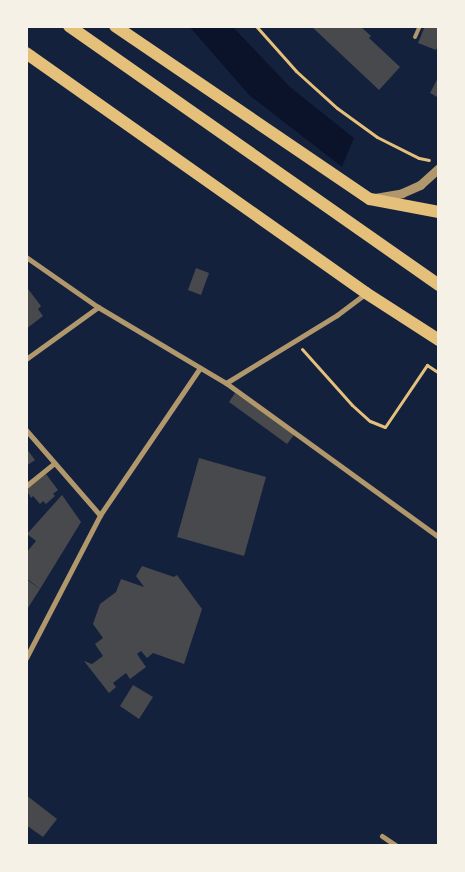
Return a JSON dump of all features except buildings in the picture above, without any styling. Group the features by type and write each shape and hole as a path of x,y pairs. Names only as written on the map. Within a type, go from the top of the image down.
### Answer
{"highway":[{"path":"69,26 439,285"},
{"path":"115,26 370,199 439,212"},
{"path":"26,53 366,294 439,340"}],"street":[{"path":"370,199 402,193 420,185 435,164"},
{"path":"26,257 98,307 226,383 439,537"},
{"path":"226,383 337,315 366,294"},
{"path":"26,359 98,307"},
{"path":"27,654 100,515 200,368"},
{"path":"26,430 100,515"},
{"path":"26,486 54,464"},
{"path":"382,836 397,846"}],"lane":[{"path":"415,37 420,26"}],"path":[{"path":"256,26 296,71 337,108 377,137 435,164"},
{"path":"294,341 352,406 370,421 385,428 427,365 439,373"}],"water":[{"path":"189,26 232,26 290,87 354,138 342,167 249,95"}]}
